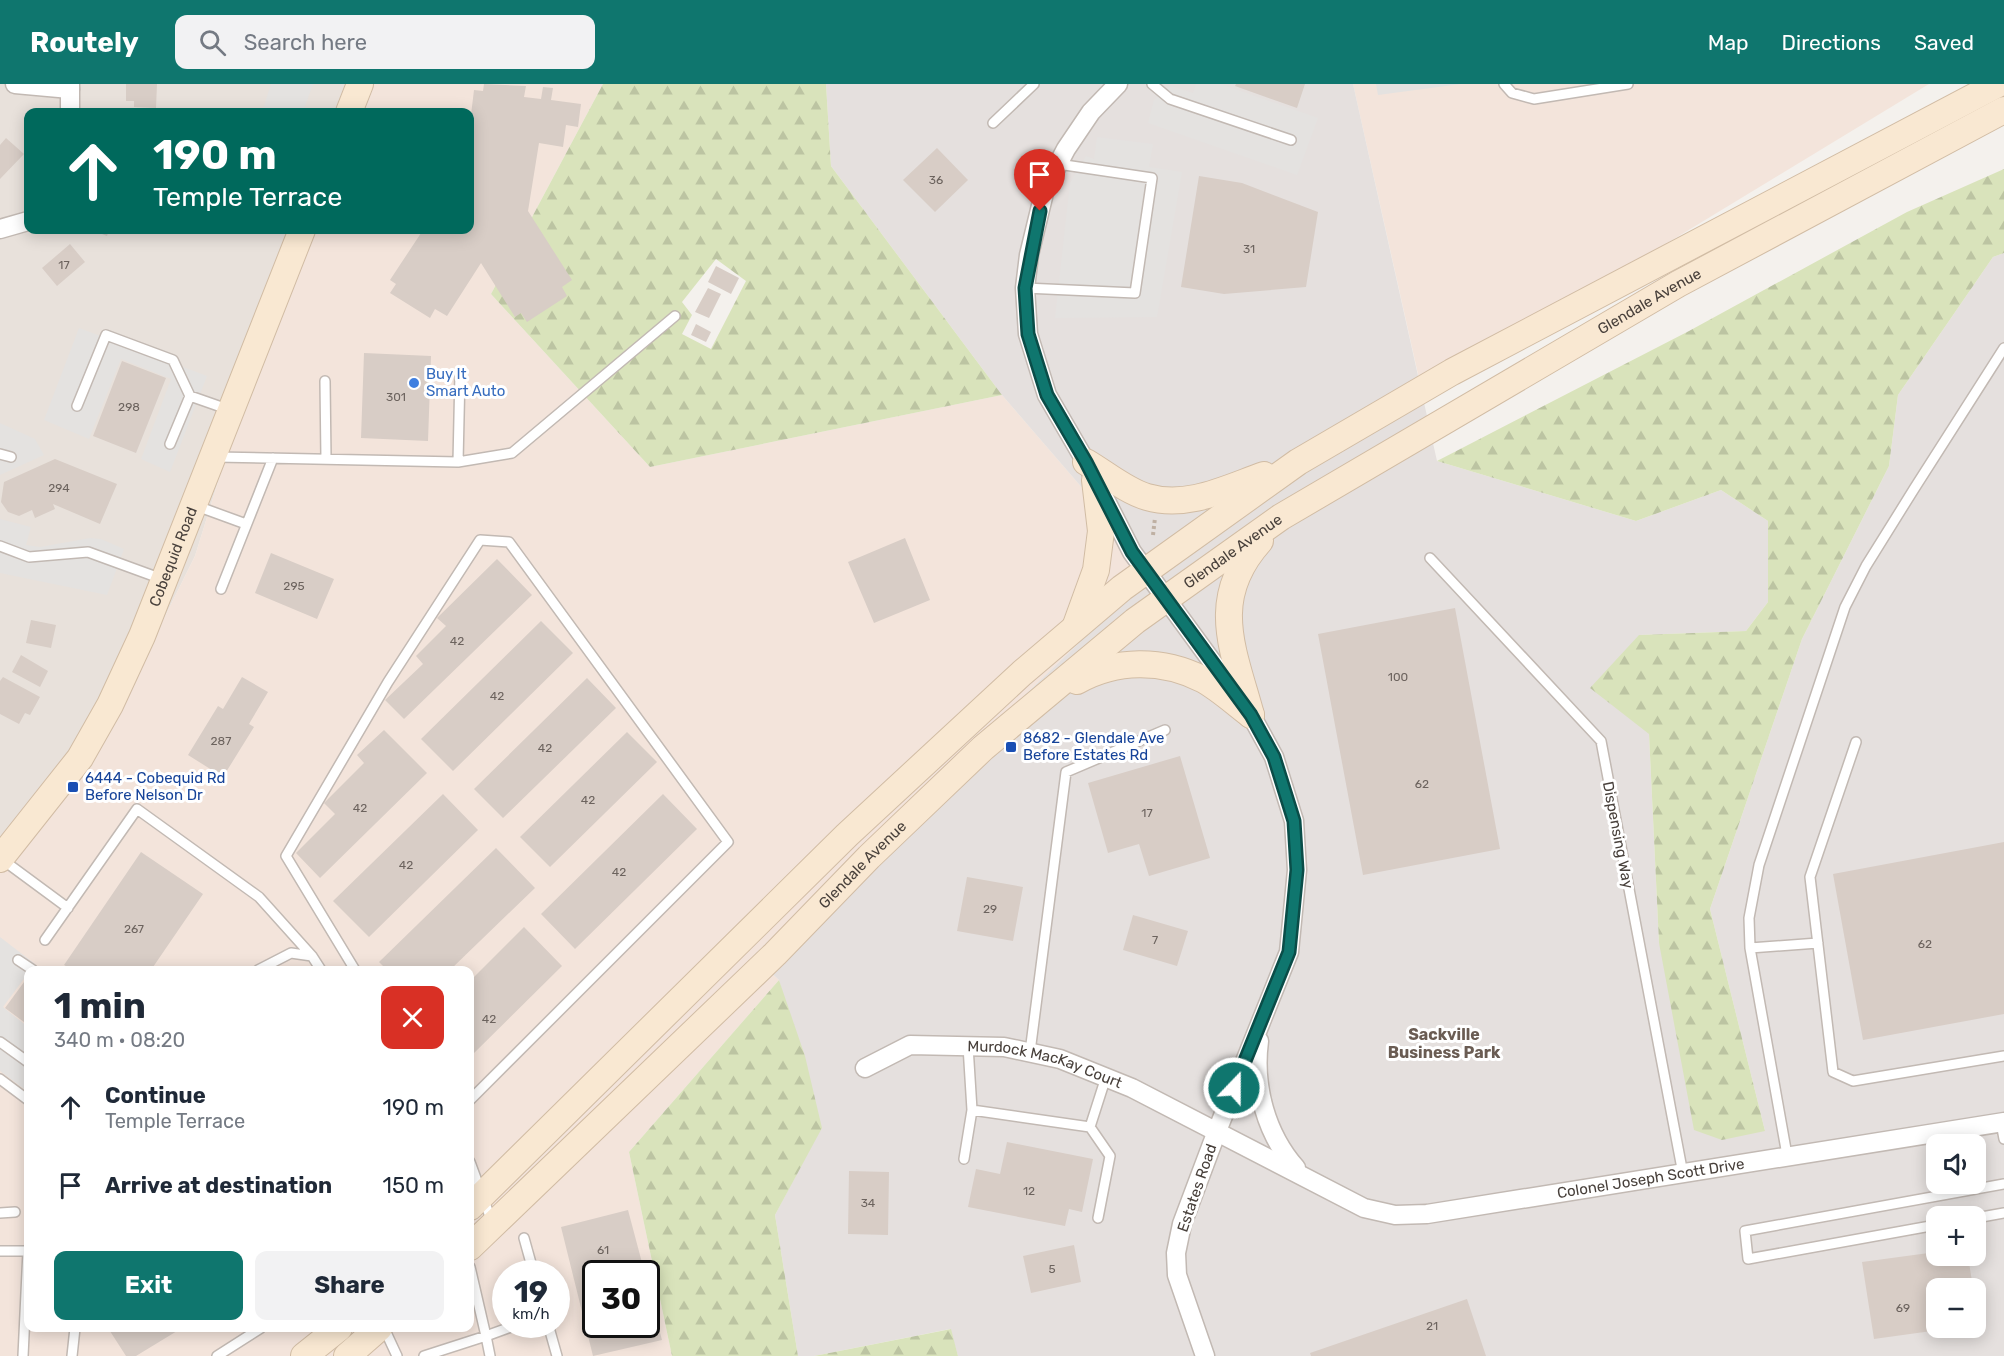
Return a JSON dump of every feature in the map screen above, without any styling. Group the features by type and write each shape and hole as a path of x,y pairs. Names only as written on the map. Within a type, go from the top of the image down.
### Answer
{"main road":[{"path":"351,108 360,84"},
{"name":"Glendale Avenue","path":"474,1196 758,921 966,724 1076,626 1144,571 1299,462 1452,372 1998,84"},
{"name":"Glendale Avenue","path":"474,1242 775,954 869,857 959,771 1135,621 1281,517 1678,284 2004,110"},
{"name":"Cobequid Road","path":"0,859 80,758 110,705 142,636 300,234"},
{"path":"1090,471 1145,496 1164,501 1200,498 1299,462"},
{"path":"1076,626 1096,570 1101,531 1090,471"},
{"path":"1251,715 1232,646 1227,610 1239,570 1254,547 1281,517"},
{"path":"1043,699 1087,675 1118,664 1158,665 1202,679 1251,715"},
{"path":"304,1356 334,1332"},
{"path":"347,1356 374,1332"}],"street":[{"path":"15,84 70,86 70,108"},
{"name":"Estates Road","path":"1111,86 1091,112 1045,189 1029,255 1025,288 1028,334 1047,395 1144,571 1251,715 1274,757 1294,821 1297,870 1289,952 1182,1224 1176,1253 1177,1275 1205,1356"},
{"path":"0,229 24,222"},
{"name":"Colonel Joseph Scott Drive","path":"1261,1023 1257,1076 1265,1109 1279,1149 1304,1176"},
{"name":"Murdock MacKay Court","path":"865,1068 909,1045 1004,1047 1060,1059 1106,1077 1217,1131"},
{"name":"Colonel Joseph Scott Drive","path":"1217,1131 1364,1208 1395,1215 1427,1214 1504,1203 1787,1155 2003,1128"}],"lane":[{"path":"993,123 1034,84"},
{"path":"1152,84 1170,99 1292,140"},
{"path":"1504,84 1512,93 1534,99 1628,84"},
{"path":"1025,288 1135,293 1152,178 1058,164"},
{"path":"214,457 458,462 512,453 675,316"},
{"path":"77,406 106,335 173,360 190,396 230,410"},
{"path":"1787,1155 1750,948 1749,918 1759,865 1845,607 1866,566 2004,348"},
{"path":"458,462 460,373"},
{"path":"325,381 326,459"},
{"path":"170,444 190,396"},
{"path":"0,454 10,457"},
{"path":"221,589 273,458"},
{"path":"194,506 246,524"},
{"path":"353,966 286,856 388,682 480,540 509,542 728,842 474,1096"},
{"path":"0,546 29,557 88,552 164,580"},
{"name":"Dispensing Way","path":"1431,558 1600,741 1683,1174"},
{"path":"1030,1052 1066,772 1165,730"},
{"path":"1856,742 1810,877 1833,1072 1852,1081 2004,1056"},
{"path":"45,940 137,808 259,897 318,966"},
{"path":"0,859 68,908"},
{"path":"1750,948 1818,943"},
{"path":"266,966 291,953 312,956"},
{"path":"18,960 27,966"},
{"path":"0,1042 24,1059"},
{"path":"964,1159 972,1110 968,1046"},
{"path":"1090,1127 1106,1077"},
{"path":"0,1079 24,1097"},
{"path":"972,1110 1090,1127 1110,1156 1098,1218"},
{"path":"1926,1227 1748,1258 1745,1231 2004,1184"},
{"path":"474,1196 493,1224"},
{"path":"0,1213 15,1212"},
{"path":"1986,1217 2004,1214"},
{"path":"524,1238 530,1260"},
{"path":"0,1251 24,1251"},
{"path":"474,1285 490,1356"},
{"path":"23,1356 24,1332"},
{"path":"72,1356 75,1332"},
{"path":"216,1356 255,1332"},
{"path":"386,1332 397,1356"},
{"path":"424,1356 492,1334"},
{"path":"552,1338 557,1356"}],"shaded area":[{"path":"0,84 360,84 351,108 24,108 24,234 303,234 262,340 195,556 102,743 0,871"},
{"path":"271,84 313,84 304,108 263,108"},
{"path":"360,84 603,84 491,294 650,467 1002,395 1154,571 753,956 779,980 629,1152 652,1260 582,1260 582,1338 660,1338 660,1299 672,1356 0,1356 0,871 102,743 195,556 262,340 303,234 474,234 474,108 351,108"},
{"path":"826,84 1353,84 1437,461 1636,521 1721,490 1768,521 1768,602 1746,631 1639,635 1649,734 1659,943 1765,1131 1710,909 1802,639 1889,466 1898,395 1993,257 2004,253 2004,1356 958,1356 950,1329 814,1356 798,1356 775,1215 821,1128 779,980 753,956 1154,571 1002,395 831,166"},
{"path":"1196,84 1220,84 1318,118 1297,175 1148,123 1154,100 1171,86 1193,93"},
{"path":"1353,84 1929,84 1422,392"},
{"path":"1376,84 1461,84 1378,95"},
{"path":"1097,137 1153,144 1149,167 1182,172 1157,317 1055,318 1070,183 1086,156 1094,159"},
{"path":"79,328 207,376 170,472 141,459 171,379 121,359 89,439 44,420"},
{"path":"0,423 35,439 44,455 0,475"},
{"path":"0,519 31,527 26,545 40,547 90,538 101,539 124,549 107,595 0,573"},
{"path":"0,937 35,964 24,966 24,979 3,1007 24,1024 24,1089 0,1071"}],"green space":[{"path":"603,84 826,84 831,166 1002,395 650,467 491,294","holes":["716,259 746,281 711,349 682,334 692,315 682,302"]},
{"path":"2004,169 2004,253 1993,257 1898,395 1889,466 1802,639 1710,909 1765,1131 1722,1140 1694,1130 1659,943 1649,734 1590,688 1639,635 1746,631 1768,602 1768,521 1721,490 1636,521 1437,461 1689,331 1907,212"},
{"path":"779,980 805,1056 822,1128 775,1215 798,1356 672,1356 660,1299 660,1260 652,1260 629,1152"},
{"path":"951,1329 958,1356 814,1356"}],"building":[{"path":"126,84 157,84 156,108 134,107 134,101 126,101"},
{"path":"484,84 526,86 524,97 541,99 543,87 553,88 551,100 581,104 578,127 566,125 563,147 539,143 528,211 572,280 562,287 567,296 527,322 521,313 515,317 481,263 447,316 435,309 430,318 390,293 396,284 390,280 420,234 474,234 474,108 472,108 474,90 483,91"},
{"path":"1236,84 1305,84 1297,108 1235,86"},
{"path":"6,138 24,154 0,179 0,145"},
{"path":"937,148 968,180 935,212 903,180"},
{"path":"1199,176 1242,183 1318,212 1306,287 1224,294 1181,287"},
{"path":"70,244 85,262 57,286 42,268"},
{"path":"716,266 739,278 731,294 708,282"},
{"path":"708,288 721,294 709,318 695,312"},
{"path":"696,324 711,332 706,342 691,335"},
{"path":"364,353 431,356 428,441 361,438"},
{"path":"122,361 166,378 136,453 93,436"},
{"path":"55,459 117,484 100,524 53,504 55,509 35,518 32,510 19,516 8,512 1,502 4,482"},
{"path":"905,538 930,600 874,623 848,562"},
{"path":"271,553 334,579 317,619 255,593"},
{"path":"497,559 532,595 404,719 385,700 423,664 416,656 446,626 437,618"},
{"path":"1455,608 1500,849 1363,875 1318,634"},
{"path":"31,620 56,625 51,648 26,643"},
{"path":"541,621 573,653 453,771 421,739"},
{"path":"21,655 48,671 40,687 12,672"},
{"path":"3,677 40,697 30,715 25,713 19,724 0,714 0,681"},
{"path":"242,677 268,692 249,724 254,727 223,777 188,755 218,706 223,709"},
{"path":"587,678 616,708 503,818 474,789"},
{"path":"384,730 427,773 320,878 296,853 335,814 324,803 364,763 357,755"},
{"path":"627,732 657,762 550,867 520,837"},
{"path":"1180,756 1210,858 1149,876 1139,844 1108,853 1088,783"},
{"path":"443,794 478,830 369,937 333,901"},
{"path":"663,794 697,829 575,949 541,914"},
{"path":"2004,842 2004,1014 1863,1040 1833,874"},
{"path":"496,848 535,888 454,966 383,966 379,962"},
{"path":"141,852 203,894 154,966 64,965"},
{"path":"967,877 1023,887 1013,941 957,931"},
{"path":"1133,915 1188,931 1177,966 1123,950"},
{"path":"524,927 562,966 474,1053 474,977"},
{"path":"24,982 24,1022 5,1008"},
{"path":"1007,1142 1093,1159 1082,1212 1069,1209 1065,1226 968,1207 976,1169 1000,1174"},
{"path":"849,1171 889,1172 888,1235 848,1234"},
{"path":"628,1210 641,1260 582,1260 582,1312 570,1260 561,1227"},
{"path":"1074,1245 1081,1282 1031,1293 1023,1256"},
{"path":"1926,1253 1926,1266 1970,1266 1971,1278 1926,1278 1926,1332 1874,1339 1862,1262"},
{"path":"1467,1299 1486,1356 1311,1356 1310,1353"},
{"path":"111,1332 175,1332 136,1356 126,1356"},
{"path":"660,1333 662,1340 593,1356 589,1338 660,1338"}],"place":[{"name":"Buy It Smart Auto","path":"414,383"},
{"name":"8682 - Glendale Ave Before Estates Rd","path":"1011,747"},
{"name":"6444 - Cobequid Rd Before Nelson Dr","path":"73,787"}],"district":[{"name":"Sackville Business Park","path":"1444,1043"}],"route":[{"path":"1040,211 1029,255 1025,288 1028,334 1047,395 1086,462 1144,571 1251,715 1274,757 1294,821 1297,870 1289,952 1234,1088"}]}
